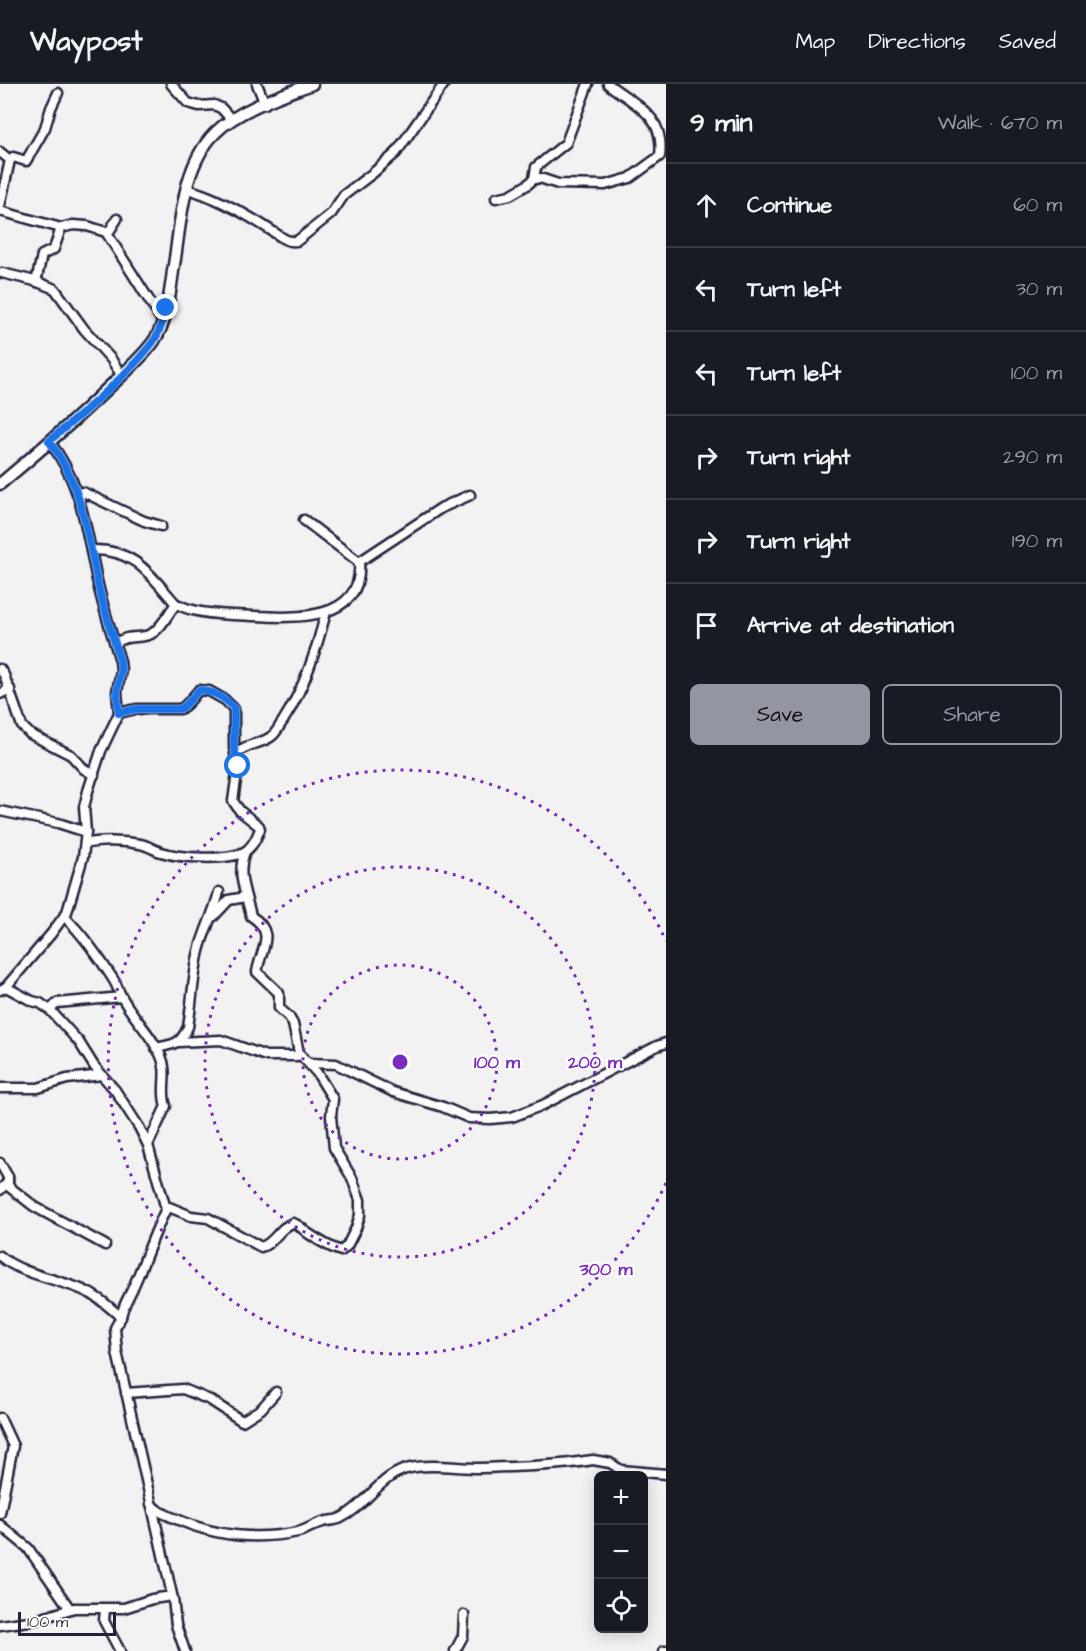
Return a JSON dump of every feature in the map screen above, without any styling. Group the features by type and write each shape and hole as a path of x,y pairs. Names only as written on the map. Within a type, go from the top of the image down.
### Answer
{"main road":[{"path":"0,484 122,376 153,342 163,322 170,294 187,189 198,156 214,133 232,120 312,84"}],"street":[{"path":"171,84 188,103 199,106 214,105 221,108 232,120"},
{"path":"257,84 265,104"},
{"path":"187,189 243,213 286,240 297,241 331,214 344,195 396,153 444,84"},
{"path":"534,179 536,167 566,143 588,84"},
{"path":"496,198 510,195 534,179 540,178 558,184 605,185 630,178 660,156 661,148 656,125 648,113 608,84"},
{"path":"0,206 10,160 13,156 26,161 45,128 58,93"},
{"path":"0,152 10,160"},
{"path":"0,211 60,228 73,225 87,226 105,232 163,322"},
{"path":"105,232 110,230 117,219"},
{"path":"36,282 42,255 54,249 60,228"},
{"path":"2,273 55,289 122,376"},
{"path":"49,441 70,474 80,499"},
{"path":"161,526 144,521 83,492 78,493 101,596 121,670 117,692 119,713 101,751 84,807 85,844 78,879 65,917 3,988 40,1003 50,1010 79,1042 102,1076 115,1090 139,1126 148,1145 166,1209 151,1239 134,1287 123,1306 121,1317 115,1328 117,1352 172,1596 176,1625 185,1651"},
{"path":"359,562 441,508 470,495"},
{"path":"92,550 106,549 129,558 156,579 176,604 205,613 275,618 316,616 337,607 357,586 360,576 359,562 304,520"},
{"path":"115,644 122,638 147,636 153,633 176,604"},
{"path":"235,755 240,749 265,741 274,735 295,703 316,652 326,612"},
{"path":"0,669 10,689 18,720 22,726 30,734 71,755 94,776"},
{"path":"0,694 10,689"},
{"path":"119,713 136,709 180,709 185,707 190,697 199,690 209,691 225,700 234,709 235,755 238,766 233,801 240,811 260,829 245,852 241,863 245,897 251,916 261,922 266,937 257,972 279,993 279,1008 293,1024 299,1053 317,1073 333,1099 331,1116 334,1148 352,1178 360,1200 358,1221 344,1250 329,1246 310,1235 301,1226 292,1223 286,1225 270,1244 261,1247 208,1218 191,1216 169,1207 166,1209"},
{"path":"0,811 58,823 86,832"},
{"path":"85,844 98,840 141,844 160,852 190,858 245,852"},
{"path":"178,1042 183,1038 188,1027 198,954 213,916 219,892"},
{"path":"213,916 229,900 245,897"},
{"path":"65,917 89,945 113,979 122,997 161,1056 165,1069 163,1098 166,1106 148,1145"},
{"path":"50,1010 57,1003 122,997"},
{"path":"156,1048 178,1042 214,1040 266,1056 297,1056 299,1053"},
{"path":"309,1063 336,1064 393,1092 443,1107 469,1118 490,1119 512,1117 543,1105 666,1043"},
{"path":"0,1088 38,1088 67,1079 102,1076"},
{"path":"0,1163 8,1177 9,1185 35,1207 105,1245"},
{"path":"0,1190 8,1182 8,1177"},
{"path":"1,1260 84,1290 121,1317"},
{"path":"126,1393 183,1389 210,1400 242,1421 261,1409 276,1392"},
{"path":"0,1418 13,1446 0,1513"},
{"path":"151,1504 164,1514 210,1532 249,1538 268,1537 297,1532 341,1518 360,1505 385,1480 405,1470 442,1466 478,1468 593,1460 610,1463 621,1470 666,1474"},
{"path":"0,1525 28,1548 70,1609"},
{"path":"0,1625 36,1620 70,1609 124,1608 152,1599 172,1596"},
{"path":"105,1609 104,1621 120,1651"},
{"path":"455,1651 463,1636 464,1616"}],"route":[{"path":"166,308 163,322 153,342 122,376 49,441 70,474 87,523 97,579 120,661 121,670 117,692 119,713 136,709 180,709 185,707 190,697 199,690 209,691 231,703 234,709 234,748 238,766"}]}
